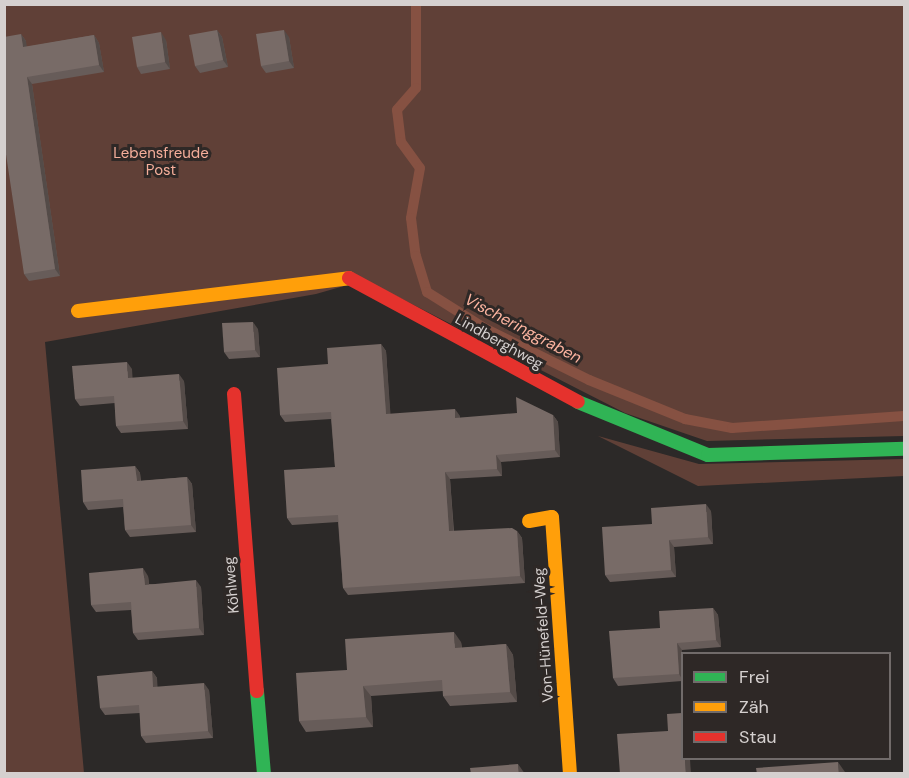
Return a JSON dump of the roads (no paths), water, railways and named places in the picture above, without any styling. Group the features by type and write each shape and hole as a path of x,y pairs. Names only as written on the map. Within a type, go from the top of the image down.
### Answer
{"street":[{"name":"Lindberghweg","path":"78,311 346,276 564,397 708,455 904,449"},
{"name":"Köhlweg","path":"234,394 264,774"},
{"name":"Von-Hünefeld-Weg","path":"529,521 552,518 570,774"}],"waterway":[{"name":"Vischeringgraben","path":"416,4 416,88 397,110 401,142 420,168 411,218 416,256 427,292 486,329 589,380 685,419 732,428 904,416"}],"park label":[{"name":"Lebensfreude Post","path":"161,162"}]}
